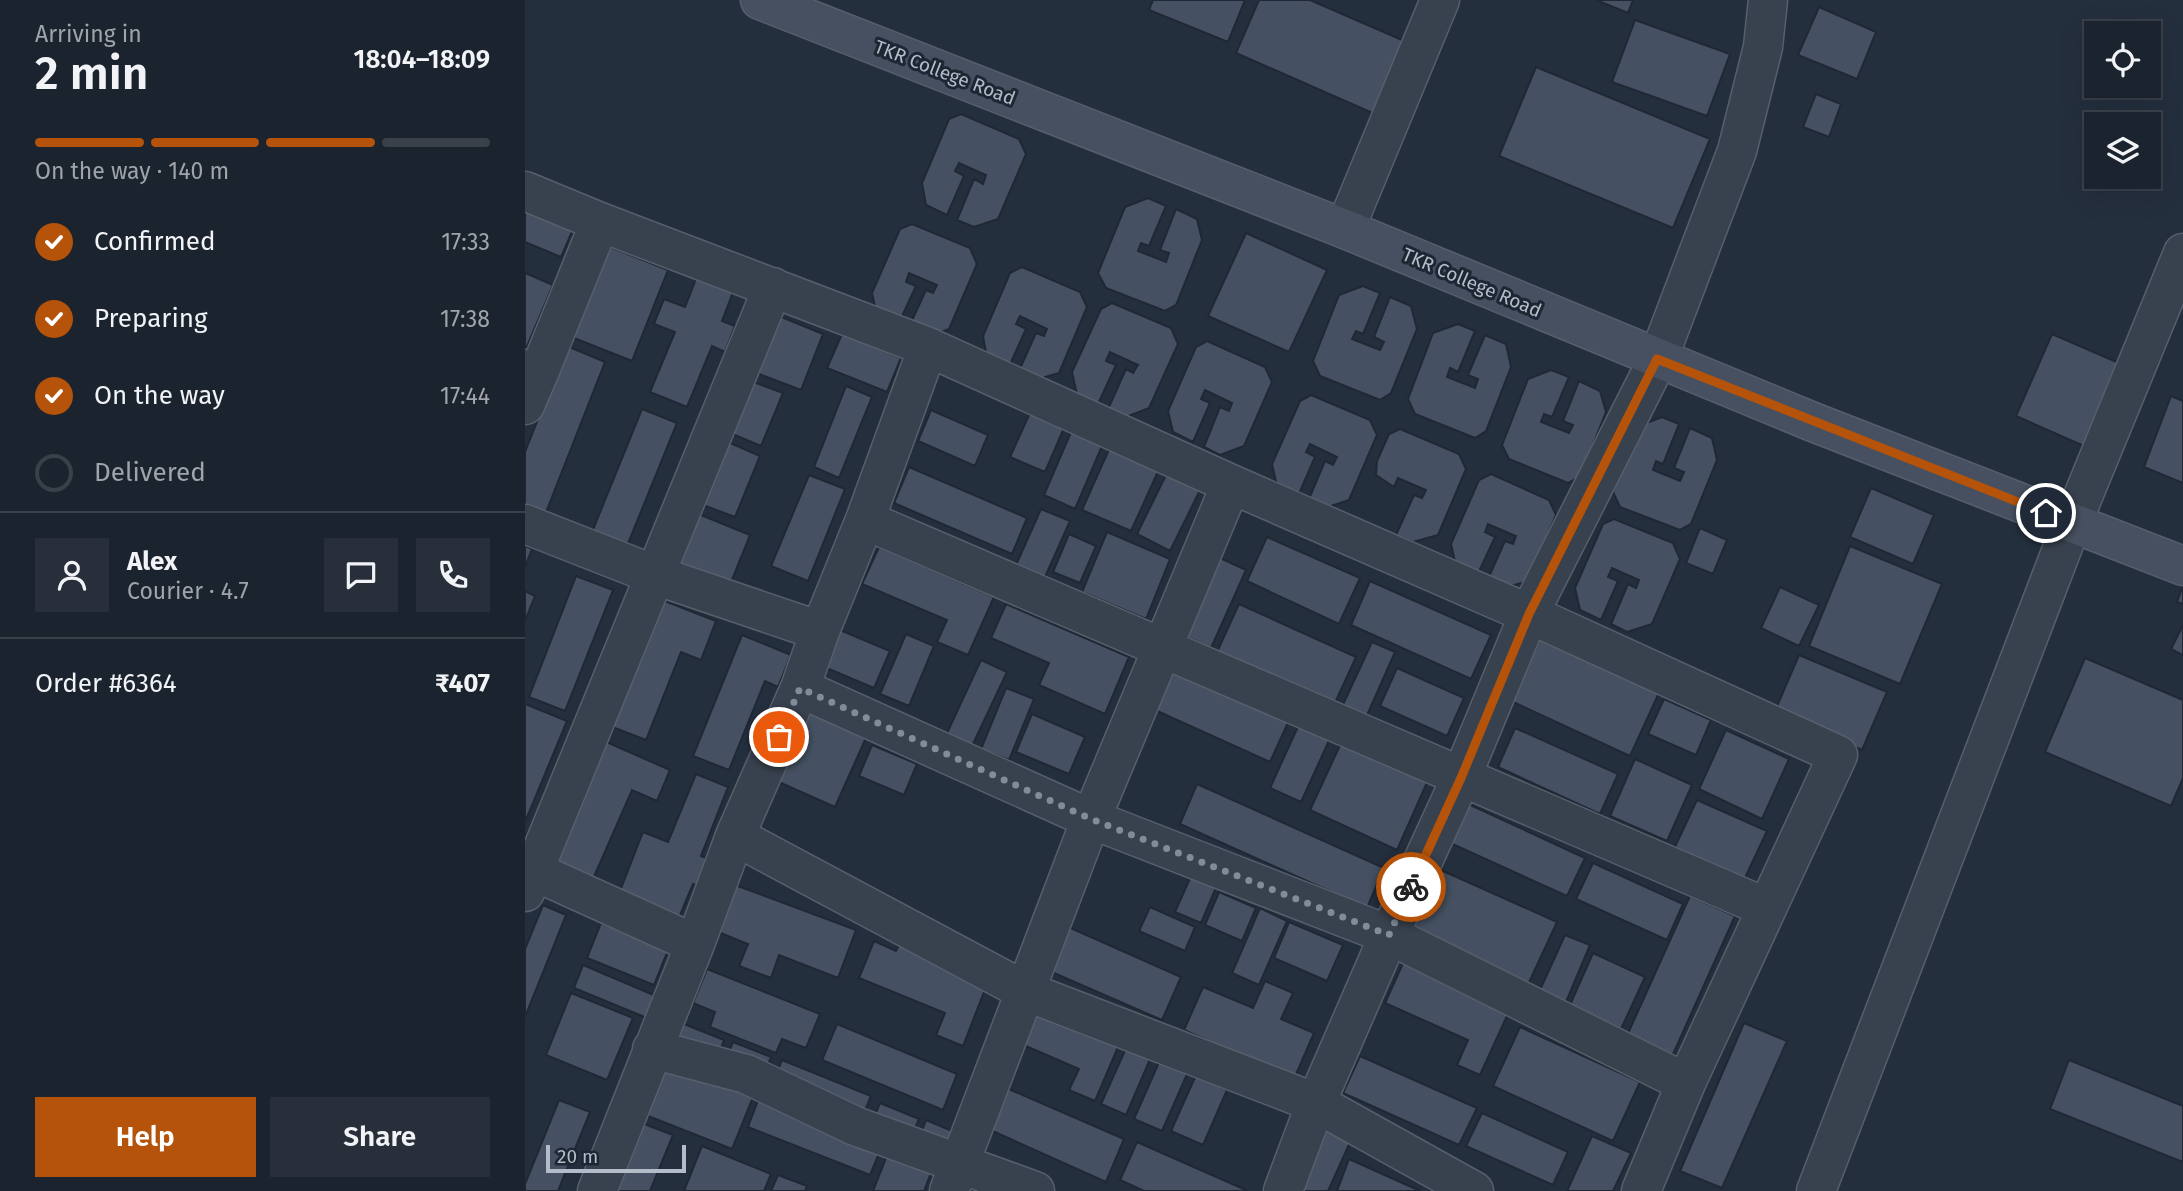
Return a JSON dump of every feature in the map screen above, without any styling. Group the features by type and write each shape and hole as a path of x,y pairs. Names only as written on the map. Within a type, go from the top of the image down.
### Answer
{"street":[{"name":"TKR College Road","path":"760,0 1345,229 1657,359 2183,566"},
{"path":"1345,229 1440,0"},
{"path":"1283,1191 1316,1103 1461,778 1529,614 1657,359 1737,151 1763,47 1768,0"},
{"path":"525,191 928,347 1231,484 1529,614 1838,755 1686,1083 1641,1191"},
{"path":"529,383 600,222"},
{"path":"1816,1191 2072,523 2183,253"},
{"path":"695,944 528,877 773,287"},
{"path":"597,1191 735,836 800,688 928,347"},
{"path":"955,1178 1091,819 1231,484"},
{"path":"865,520 1767,908"},
{"path":"525,524 655,576 820,631"},
{"path":"800,688 1091,819 1389,935 1686,1083"},
{"path":"735,836 1025,991 1316,1103 1474,1191"},
{"path":"652,1049 746,1074 856,1126 955,1178 1035,1191"}],"building":[{"path":"1153,0 1245,0 1228,42 1149,10"},
{"path":"1259,0 1310,0 1409,43 1377,115 1236,53"},
{"path":"1596,0 1633,0 1628,13"},
{"path":"1819,7 1876,32 1857,79 1798,55"},
{"path":"1635,20 1730,54 1707,116 1612,82"},
{"path":"1536,67 1710,139 1673,228 1499,156"},
{"path":"1816,94 1841,104 1829,137 1803,127"},
{"path":"961,114 1019,139 1026,154 998,219 974,227 957,220 974,179 983,184 986,175 959,163 955,171 964,176 947,215 926,205 922,183 949,119"},
{"path":"1148,198 1166,206 1149,246 1141,243 1138,251 1166,262 1169,253 1160,250 1176,209 1197,219 1202,240 1176,305 1165,311 1106,288 1098,273 1125,207"},
{"path":"525,206 574,227 561,257 525,242"},
{"path":"912,224 970,248 977,264 949,329 926,338 908,329 926,290 933,293 937,285 909,273 906,282 916,286 898,325 877,315 872,293 900,229"},
{"path":"1246,233 1327,270 1289,352 1208,316"},
{"path":"605,245 668,270 632,361 569,336"},
{"path":"1022,267 1080,292 1087,307 1059,373 1035,380 1018,373 1036,333 1044,336 1047,329 1020,316 1016,324 1026,329 1008,369 987,358 983,336 1010,273"},
{"path":"699,271 735,287 722,321 735,326 725,352 712,346 687,407 650,392 675,332 654,324 664,299 685,307"},
{"path":"525,273 553,285 525,351"},
{"path":"1363,286 1380,293 1363,334 1356,331 1352,339 1380,350 1384,342 1374,337 1390,297 1411,306 1417,329 1391,393 1380,400 1320,376 1313,361 1339,295"},
{"path":"1112,303 1171,328 1178,344 1149,408 1126,417 1108,409 1126,369 1133,373 1138,365 1110,352 1106,361 1116,365 1098,404 1077,395 1072,372 1101,309"},
{"path":"774,314 823,334 801,390 751,371"},
{"path":"1458,324 1475,331 1458,372 1450,368 1447,377 1475,388 1478,379 1468,375 1485,335 1506,344 1511,367 1486,431 1475,438 1415,414 1408,399 1433,333"},
{"path":"842,334 901,358 887,392 827,368"},
{"path":"2052,334 2128,367 2093,450 2016,416"},
{"path":"1207,341 1265,367 1272,382 1244,446 1220,455 1204,447 1220,407 1229,411 1232,403 1205,390 1201,399 1210,403 1193,442 1173,432 1168,411 1196,347"},
{"path":"567,346 605,362 543,520 525,513 525,452"},
{"path":"1551,370 1569,377 1552,417 1544,414 1541,422 1569,433 1573,425 1563,421 1579,381 1600,391 1606,412 1580,477 1568,483 1509,459 1502,445 1528,379"},
{"path":"751,381 783,393 761,446 730,433"},
{"path":"846,386 872,397 839,478 814,467"},
{"path":"1311,395 1370,420 1377,435 1349,500 1325,508 1308,501 1325,461 1333,465 1337,457 1310,444 1306,452 1315,457 1298,496 1277,486 1272,464 1300,401"},
{"path":"2171,396 2183,401 2183,483 2144,467"},
{"path":"1033,406 1067,421 1045,472 1010,457"},
{"path":"642,409 677,423 627,546 592,532"},
{"path":"931,410 988,435 975,466 918,441"},
{"path":"1662,417 1679,424 1663,464 1656,461 1653,470 1680,481 1684,472 1674,468 1690,428 1712,438 1717,460 1691,524 1680,530 1620,507 1613,492 1639,426"},
{"path":"1074,425 1105,439 1075,509 1044,495"},
{"path":"1400,429 1459,454 1466,469 1438,535 1413,542 1396,535 1414,495 1422,498 1426,490 1398,478 1394,487 1376,475 1377,461 1389,434"},
{"path":"728,442 760,456 735,517 703,505"},
{"path":"1111,445 1160,467 1131,531 1082,510"},
{"path":"909,467 1027,518 1012,554 894,503"},
{"path":"1168,471 1202,486 1170,551 1137,534"},
{"path":"1491,474 1549,500 1556,515 1528,581 1504,588 1487,581 1505,541 1513,544 1516,536 1488,524 1485,532 1495,537 1477,576 1456,566 1451,544 1479,480"},
{"path":"809,475 845,489 808,581 771,566"},
{"path":"1871,488 1934,515 1913,564 1850,537"},
{"path":"1041,509 1070,521 1045,577 1016,565"},
{"path":"696,513 750,535 729,587 676,566"},
{"path":"1614,519 1673,543 1680,559 1652,624 1627,632 1611,624 1628,584 1636,588 1639,580 1612,568 1608,577 1618,581 1601,620 1580,610 1575,588 1603,524"},
{"path":"1700,528 1727,540 1713,574 1686,563"},
{"path":"1107,532 1170,559 1146,619 1082,592"},
{"path":"1069,534 1096,546 1080,583 1053,572"},
{"path":"1267,537 1360,578 1339,624 1247,581"},
{"path":"525,546 532,549 525,567"},
{"path":"1850,546 1942,584 1900,684 1809,646"},
{"path":"879,547 994,597 968,655 937,642 947,620 862,584"},
{"path":"1220,558 1246,570 1211,648 1185,636"},
{"path":"576,576 613,590 565,711 529,697"},
{"path":"1370,581 1491,635 1471,679 1351,625"},
{"path":"2183,586 2183,604 2177,602"},
{"path":"1780,587 1819,605 1799,646 1761,628"},
{"path":"525,591 535,596 525,621"},
{"path":"657,598 716,621 701,660 681,652 646,740 607,725"},
{"path":"1006,604 1129,657 1105,714 1039,685 1049,663 991,638"},
{"path":"1239,604 1356,657 1334,705 1217,652"},
{"path":"2183,625 2183,655 2171,649"},
{"path":"840,630 890,651 874,688 824,667"},
{"path":"1544,630 1663,684 1630,756 1511,701"},
{"path":"906,634 934,646 909,706 880,694"},
{"path":"742,635 791,655 778,687 765,681 729,770 693,756"},
{"path":"1372,642 1395,652 1364,722 1340,711"},
{"path":"1799,655 1887,692 1862,750 1775,711"},
{"path":"2085,658 2183,700 2183,778 2171,806 2045,752"},
{"path":"981,660 1007,672 972,746 947,733"},
{"path":"1176,661 1292,714 1270,762 1155,710"},
{"path":"1397,668 1464,698 1447,736 1380,706"},
{"path":"1006,688 1034,699 1009,760 981,749"},
{"path":"1664,699 1711,720 1696,755 1648,734"},
{"path":"807,703 869,731 835,807 772,779"},
{"path":"525,704 567,721 525,822"},
{"path":"1032,714 1085,737 1069,774 1016,752"},
{"path":"1301,720 1332,734 1301,802 1270,788"},
{"path":"1515,728 1618,774 1600,814 1498,767"},
{"path":"1726,730 1789,759 1762,819 1699,789"},
{"path":"595,737 670,770 657,801 632,790 593,879 555,863"},
{"path":"1343,739 1429,778 1397,850 1310,810"},
{"path":"872,745 917,764 904,795 859,776"},
{"path":"1635,759 1692,785 1667,841 1610,816"},
{"path":"696,774 728,787 701,856 715,862 704,888 693,884 678,920 618,896 643,832 668,842"},
{"path":"1197,784 1384,868 1367,908 1180,824"},
{"path":"1697,800 1767,831 1743,882 1673,851"},
{"path":"1466,803 1585,858 1567,896 1448,842"},
{"path":"1593,863 1683,904 1667,940 1576,899"},
{"path":"1195,867 1220,878 1201,923 1175,912"},
{"path":"1434,867 1557,922 1526,989 1403,933"},
{"path":"735,885 856,930 838,978 779,955 771,978 739,966 748,944 718,932"},
{"path":"1219,892 1256,908 1242,941 1205,925"},
{"path":"1690,896 1735,916 1670,1061 1625,1040"},
{"path":"543,905 566,915 525,1017 525,949"},
{"path":"1150,907 1195,927 1185,951 1139,931"},
{"path":"1260,908 1287,921 1259,985 1232,973"},
{"path":"1289,922 1343,945 1327,981 1274,958"},
{"path":"601,923 668,950 654,985 587,958"},
{"path":"1066,926 1181,977 1162,1020 1047,970"},
{"path":"1565,935 1590,945 1566,1002 1540,990"},
{"path":"902,939 986,987 963,1046 936,1035 945,1013 859,978 874,941 896,951"},
{"path":"1593,953 1645,977 1621,1029 1570,1005"},
{"path":"1405,959 1511,1007 1480,1075 1457,1065 1468,1040 1385,1003"},
{"path":"583,965 656,996 647,1018 574,988"},
{"path":"707,969 820,1014 806,1048 782,1039 776,1053 710,1027 715,1012 693,1003"},
{"path":"1265,981 1293,993 1281,1019 1314,1033 1294,1079 1184,1030 1203,987 1253,1008"},
{"path":"571,993 633,1018 607,1080 546,1055"},
{"path":"1034,1011 1118,1047 1095,1101 1069,1090 1079,1069 1019,1043"},
{"path":"1744,1023 1787,1041 1722,1188 1680,1171"},
{"path":"684,1024 724,1040 717,1059 676,1044"},
{"path":"837,1024 957,1074 943,1110 822,1060"},
{"path":"1520,1027 1640,1082 1613,1141 1493,1086"},
{"path":"733,1042 771,1057 764,1075 726,1060"},
{"path":"1127,1046 1151,1057 1126,1115 1101,1104"},
{"path":"666,1056 755,1092 732,1149 643,1114"},
{"path":"1360,1056 1477,1108 1459,1145 1343,1093"},
{"path":"782,1060 871,1096 862,1118 773,1083"},
{"path":"1160,1060 1188,1072 1162,1131 1134,1119"},
{"path":"2069,1060 2183,1106 2183,1162 2050,1109"},
{"path":"1196,1075 1227,1090 1203,1145 1171,1131"},
{"path":"1004,1087 1124,1139 1106,1182 986,1128"},
{"path":"760,1095 883,1144 870,1175 748,1127"},
{"path":"559,1100 590,1112 558,1191 525,1191 525,1184"},
{"path":"880,1103 919,1119 911,1138 872,1123"},
{"path":"1482,1113 1568,1152 1553,1185 1466,1146"},
{"path":"926,1120 969,1138 961,1158 918,1141"},
{"path":"639,1122 673,1135 650,1191 612,1189"},
{"path":"1326,1126 1352,1138 1328,1191 1296,1191"},
{"path":"1592,1136 1631,1153 1613,1191 1567,1191"},
{"path":"1137,1142 1248,1191 1144,1191 1120,1180"},
{"path":"702,1146 771,1174 764,1191 684,1191"},
{"path":"890,1148 934,1165 924,1191 873,1191"},
{"path":"1349,1159 1420,1191 1337,1191"},
{"path":"778,1175 807,1186 805,1191 771,1191"}],"way so far":[{"path":"779,737 800,688 1091,819 1389,935 1411,887"}],"route":[{"path":"1411,887 1461,778 1529,614 1657,359 2046,513"}]}
